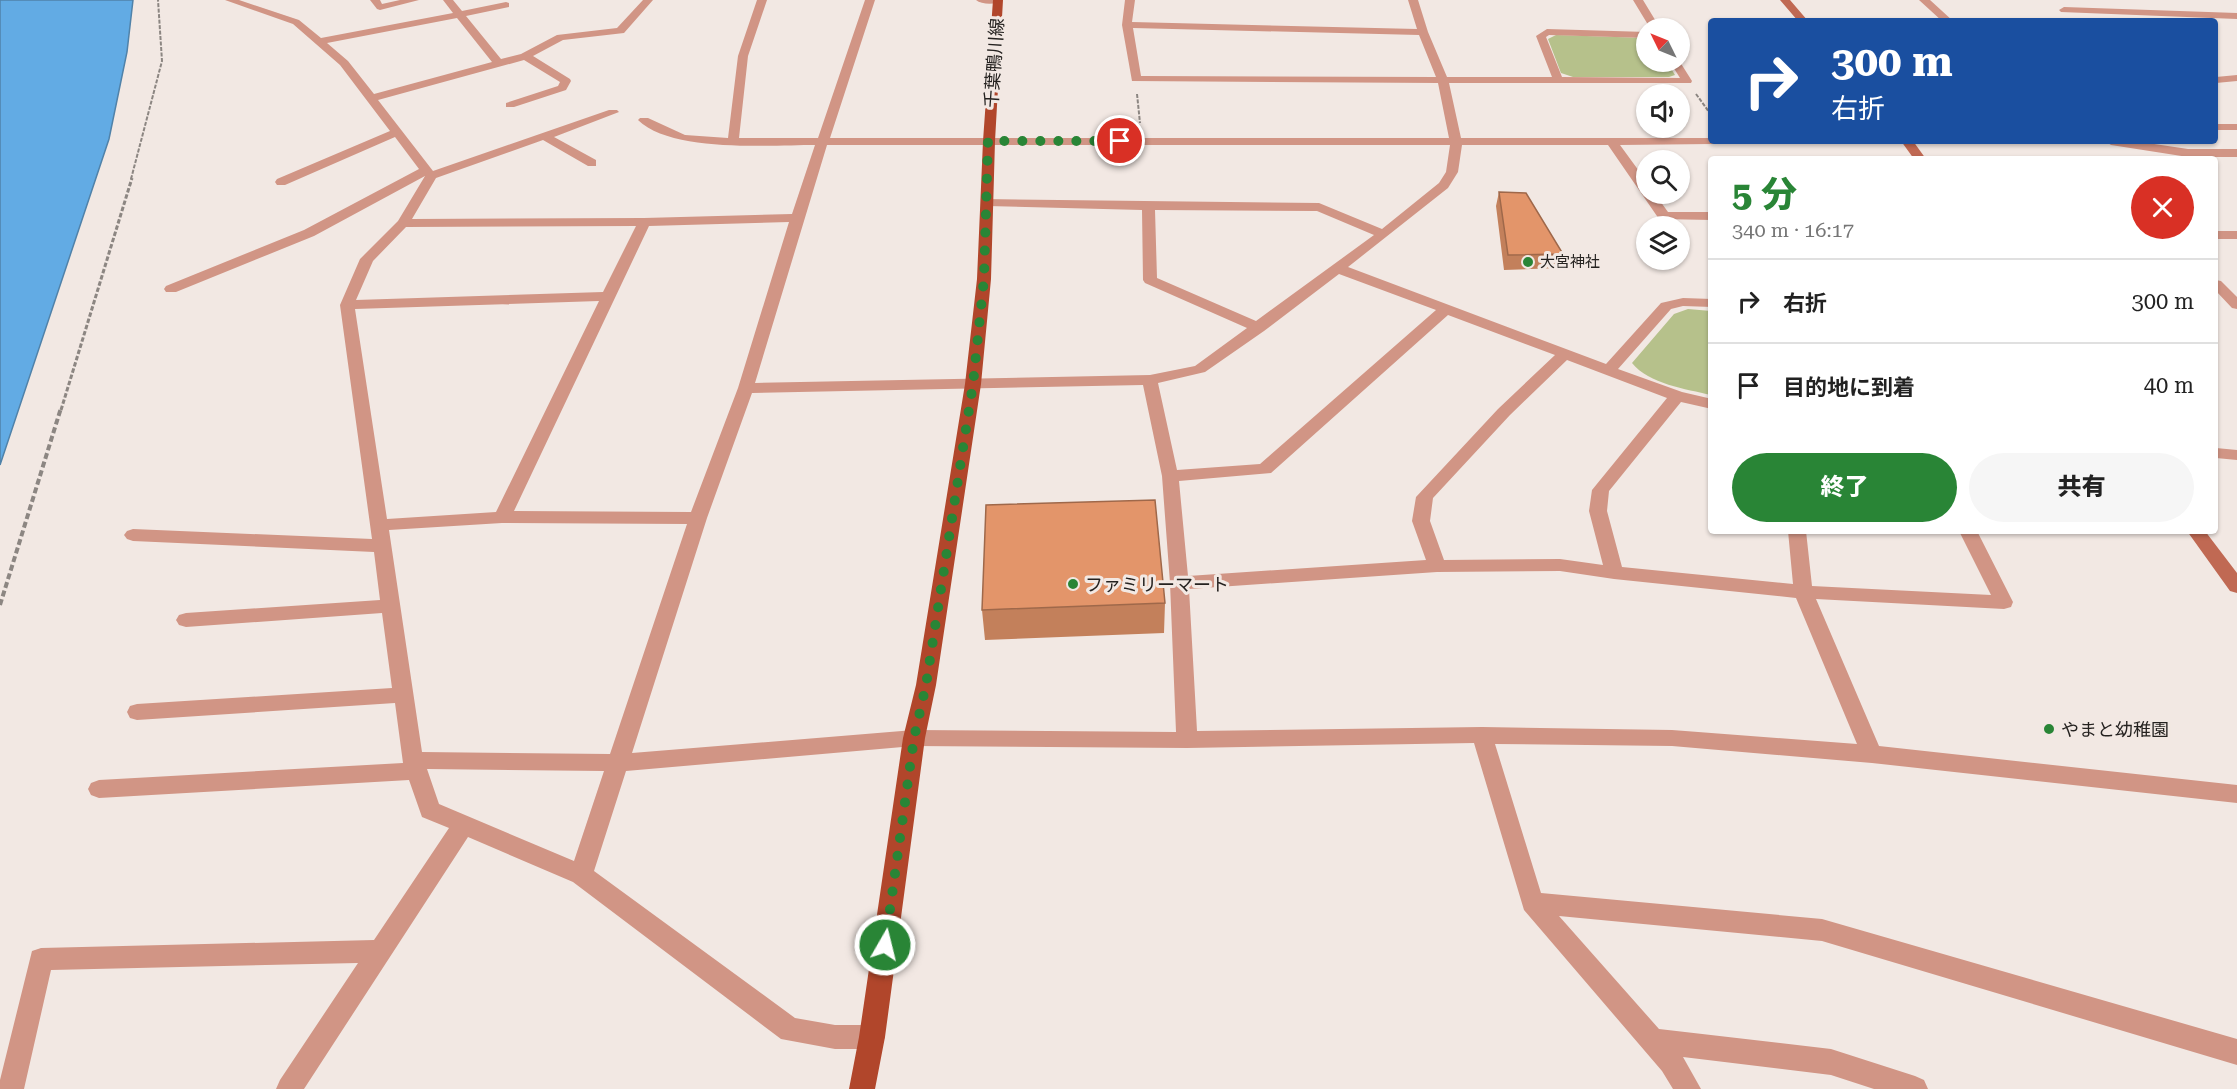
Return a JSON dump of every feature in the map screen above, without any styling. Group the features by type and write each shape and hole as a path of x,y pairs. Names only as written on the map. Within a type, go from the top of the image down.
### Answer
{"main road":[{"name":"千葉鴨川線","path":"862,1089 872,1037 914,738 926,685 973,384 984,279 988,141 998,0"}],"street":[{"path":"230,0 296,22 344,63 429,173"},
{"path":"375,0 380,8 414,0"},
{"path":"448,0 499,64"},
{"path":"372,98 525,56 561,37 620,31 648,0"},
{"path":"733,142 743,56 762,0"},
{"path":"581,875 698,518 746,388 796,218 870,0"},
{"path":"981,0 998,0"},
{"path":"1130,0 1127,25 1136,78 1687,81"},
{"path":"746,388 1150,380 1200,369 1259,328 1384,234 1444,185 1452,172 1456,142 1443,80 1423,32 1413,0"},
{"path":"1638,0 1649,18"},
{"path":"1785,0 1800,18"},
{"path":"1924,0 1945,18"},
{"path":"319,42 506,5"},
{"path":"2074,18 2061,8 2237,16"},
{"path":"1127,25 1423,32"},
{"path":"1558,80 1540,36 1547,32 1636,35"},
{"path":"510,105 562,88 566,81 525,56"},
{"path":"1681,72 1687,81"},
{"path":"171,289 309,233 429,173 613,112"},
{"path":"644,120 683,138 733,142 1708,141"},
{"path":"2218,126 2237,127"},
{"path":"282,182 398,132"},
{"path":"544,136 592,163"},
{"path":"1612,142 1636,175"},
{"path":"2137,144 2188,153 2237,153"},
{"path":"429,173 403,223 367,259 347,305 415,766 430,810 581,875 790,1030 834,1037 872,1037"},
{"path":"987,202 1148,207 1319,207 1384,234"},
{"path":"1656,204 1664,216 1708,216"},
{"path":"1148,207 1150,280 1259,328"},
{"path":"403,223 644,222 796,218"},
{"path":"502,517 644,222"},
{"path":"2218,235 2237,235"},
{"path":"1336,268 1608,371 1677,396 1708,403"},
{"path":"2218,286 2237,305"},
{"path":"347,305 608,296"},
{"path":"1608,371 1666,306 1683,302 1708,303"},
{"path":"1170,476 1265,469 1446,309"},
{"path":"1437,566 1421,521 1425,497 1504,412 1564,355"},
{"path":"1150,380 1170,476 1179,582 1187,740"},
{"path":"1614,573 1598,511 1601,490 1677,396"},
{"path":"2218,453 2237,455"},
{"path":"379,525 502,517 698,518"},
{"path":"1797,534 1803,592 1872,754"},
{"path":"1179,582 1437,566 1560,565 1614,573 1803,592 2004,602 1970,534"},
{"path":"2198,534 2237,586"},
{"path":"133,535 381,546"},
{"path":"186,620 390,606"},
{"path":"137,712 404,695"},
{"path":"1482,735 1532,903 1671,1062 1688,1089"},
{"path":"99,789 415,766 617,763 914,738 1187,740 1482,735 1671,738 1872,754 2237,794"},
{"path":"289,1089 464,824"},
{"path":"1532,903 1822,930 2237,1052"},
{"path":"11,1089 41,959 380,951"},
{"path":"1653,1041 1831,1062 1915,1089"}],"path":[{"path":"0,605 123,211 162,61 158,0"},
{"path":"1136,78 1142,141"},
{"path":"1687,81 1708,110"}],"green space":[{"path":"1556,35 1636,38 1636,72 1673,72 1675,75 1669,77 1573,77 1561,73 1548,39"},
{"path":"1688,309 1708,311 1708,394 1658,381 1632,363 1674,314"}],"water":[{"path":"0,0 133,0 127,52 109,139 0,465"}],"building":[{"path":"1499,192 1526,193 1563,254 1508,255"},
{"name":"ファミリーマート","path":"1155,500 1165,603 982,610 986,505"}],"place":[{"name":"大宮神社","path":"1528,262"},
{"name":"ファミリーマート","path":"1073,584"},
{"name":"やまと幼稚園","path":"2049,729"}],"route":[{"path":"885,945 914,738 926,685 973,384 984,279 988,141 1120,141"}]}
